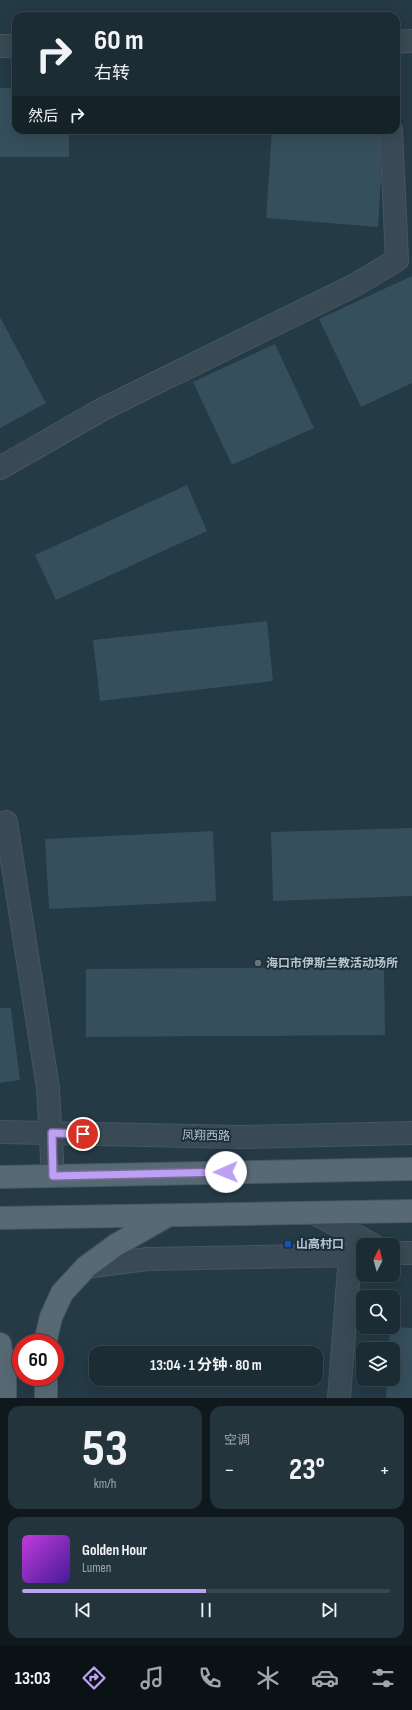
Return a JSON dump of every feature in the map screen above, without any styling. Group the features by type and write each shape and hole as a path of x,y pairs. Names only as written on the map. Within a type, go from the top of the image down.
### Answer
{"main road":[{"path":"0,1176 412,1169"},
{"path":"0,1218 412,1212"},
{"path":"47,1334 51,1317 62,1294 86,1267 116,1245 169,1215"},
{"path":"0,1344 5,1377 5,1398"},
{"path":"46,1386 46,1398"}],"street":[{"path":"400,42 412,42"},
{"path":"0,46 12,46"},
{"path":"0,468 103,409 355,285 397,260 391,134"},
{"path":"6,822 48,1088 52,1133 53,1176"},
{"name":"凤翔西路","path":"0,1132 241,1137 412,1133"},
{"path":"314,1213 360,1238"},
{"path":"400,1253 412,1253"},
{"path":"86,1267 147,1259 356,1256 339,1398"}],"building":[{"path":"0,88 12,88 12,134 69,134 69,157 0,157"},
{"path":"272,134 379,134 381,178 378,227 266,218"},
{"path":"412,276 412,383 361,407 319,319"},
{"path":"0,317 46,403 0,428"},
{"path":"275,344 314,428 232,465 193,382"},
{"path":"187,485 207,531 56,600 35,555"},
{"path":"267,621 273,681 100,701 93,640"},
{"path":"412,828 412,896 273,901 271,832"},
{"path":"213,831 216,901 49,909 45,839"},
{"path":"384,967 385,1035 86,1037 86,969"},
{"path":"0,1008 11,1008 20,1080 0,1083"},
{"path":"400,1327 412,1328 412,1398 386,1398 387,1386 400,1386 400,1342 389,1342 390,1334 400,1334"}],"place":[{"name":"海口市伊斯兰教活动场所","path":"258,963"},
{"name":"山高村口","path":"288,1244"}],"route":[{"path":"83,1134 52,1133 53,1176 226,1172"}]}
